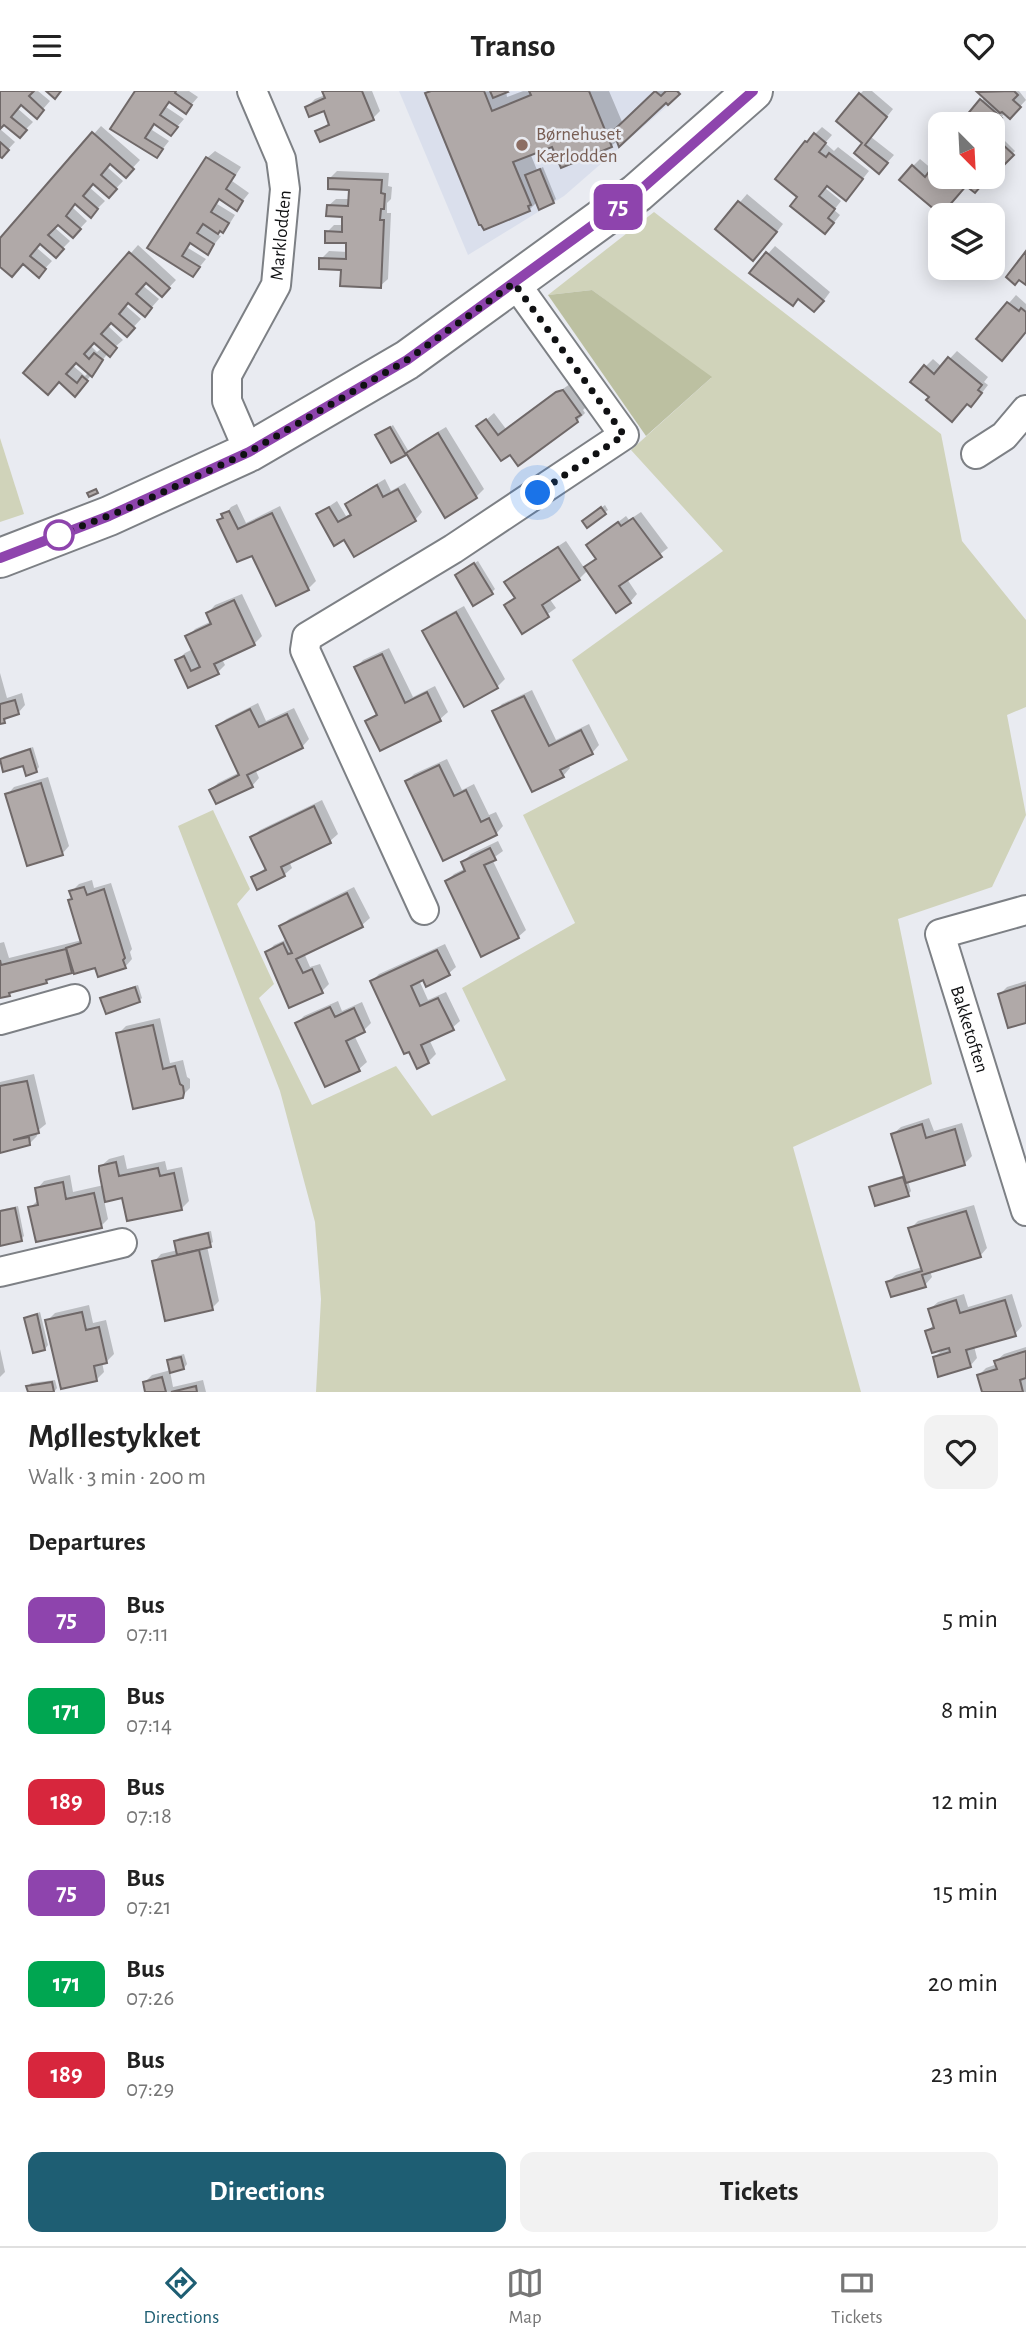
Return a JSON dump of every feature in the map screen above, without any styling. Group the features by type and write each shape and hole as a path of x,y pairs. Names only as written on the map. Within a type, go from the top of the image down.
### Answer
{"street":[{"name":"Marklodden","path":"249,452 228,401 228,375 276,285 285,189 281,159 252,91"},
{"path":"0,558 109,516 249,452 407,360 637,193 749,92"},
{"path":"424,910 305,650 307,637 453,549 624,435 514,283"},
{"path":"976,454 1004,436 1026,410"},
{"name":"Bakketoften","path":"1026,909 940,934 1026,1211"},
{"path":"0,1020 75,999"},
{"path":"0,1272 122,1243"}],"shaded area":[{"name":"Børnehuset Kærlodden","path":"399,91 680,91 681,94 564,196 468,255"}],"green space":[{"path":"654,212 941,434 962,541 1026,620 1026,707 1007,715 1026,815 992,887 898,919 932,1084 793,1147 861,1392 316,1392 321,1299 315,1222 280,1091 178,826 213,810 250,889 237,904 274,984 259,998 312,1105 396,1066 432,1116 506,1080 462,988 575,923 523,815 628,760 572,660 723,551 631,450 711,378 592,290 548,295"},
{"path":"592,290 712,377 646,436 548,295"},
{"path":"0,438 24,514 0,522"}],"building":[{"path":"0,91 34,91 29,96 44,110 37,119 21,105 11,117 27,130 20,138 4,125 0,129"},
{"path":"46,91 61,91 55,99"},
{"path":"135,91 176,91 175,93 192,105 186,114 169,102 160,115 178,127 171,136 154,124 145,138 163,149 157,158 110,129"},
{"path":"322,91 362,91 374,120 320,142 315,131 329,125 324,111 309,117 305,107 325,98"},
{"path":"484,91 492,111 531,95 529,91 589,91 612,147 561,168 552,147 513,162 531,205 528,206 530,211 484,230 479,225 425,93"},
{"path":"490,91 507,91 508,92 493,98"},
{"path":"655,91 661,96 666,91 677,91 680,94 668,105 666,103 619,147 613,131"},
{"path":"1014,91 1018,95 1013,100 1021,107 1010,119 1005,112 999,112 977,92"},
{"path":"859,93 887,117 865,145 888,163 879,174 854,153 862,143 836,121"},
{"path":"980,99 995,112 969,112"},
{"path":"92,132 134,169 126,178 110,164 101,175 117,189 109,198 93,184 83,196 98,209 91,218 75,204 66,216 81,229 73,238 58,225 48,235 64,249 56,258 40,244 30,256 46,269 39,278 23,264 12,277 0,267 0,238"},
{"path":"814,133 826,143 819,152 826,157 829,153 863,179 846,201 827,186 819,196 835,209 828,218 834,223 825,234 790,206 797,197 775,179"},
{"path":"0,142 9,150 2,158 0,157"},
{"path":"1005,147 1014,155 1005,164"},
{"path":"206,157 235,175 226,189 243,201 237,211 219,199 211,212 229,223 223,233 220,231 218,234 203,224 197,233 214,244 208,255 190,243 182,256 200,267 193,277 147,248"},
{"path":"912,165 925,177 928,173 928,189 963,189 951,203 928,204 899,180"},
{"path":"540,169 554,203 539,210 525,175"},
{"path":"328,178 382,180 381,193 385,194 380,220 384,220 381,288 340,286 341,270 319,269 319,258 346,259 346,243 325,243 325,231 342,232 342,217 326,216 327,205 348,206 349,190 328,189"},
{"path":"738,201 777,232 753,261 715,229"},
{"path":"1026,251 1026,285 1019,280 1015,285 1006,277"},
{"path":"129,252 170,288 162,297 146,283 136,294 152,308 145,317 128,303 119,314 135,328 127,337 111,323 101,334 117,348 110,357 94,343 84,354 89,359 94,353 103,360 92,377 76,363 66,374 77,383 82,376 88,381 75,397 59,382 48,395 23,373"},
{"path":"766,252 824,301 814,312 798,299 793,306 749,273"},
{"path":"1007,302 1019,311 1021,308 1026,312 1026,332 1002,361 976,339"},
{"path":"948,357 982,385 978,390 982,393 971,407 967,404 952,422 926,400 929,397 910,382 924,365 934,374"},
{"path":"563,390 581,415 576,418 578,422 518,466 510,455 501,461 476,426 486,419 498,435 556,392"},
{"path":"390,427 406,455 391,463 375,435"},
{"path":"438,433 477,498 445,518 406,453"},
{"path":"377,485 383,497 398,489 416,521 354,557 344,540 334,546 316,514 329,507 338,522 351,515 345,504"},
{"path":"96,489 98,493 89,497 87,493"},
{"path":"601,507 606,514 587,528 582,521"},
{"path":"229,511 238,529 272,513 309,590 276,606 252,556 237,562 217,520 223,518 221,514"},
{"path":"633,518 662,557 619,586 631,603 616,613 584,567 596,559 586,545 618,522 621,526"},
{"path":"558,547 580,580 542,605 549,617 522,634 504,605 515,598 504,582"},
{"path":"474,563 493,594 473,606 455,575"},
{"path":"234,600 255,645 214,664 219,674 188,688 175,660 184,656 191,671 200,667 185,636 211,624 206,613"},
{"path":"456,612 498,688 464,707 422,631"},
{"path":"382,654 405,703 427,692 441,721 380,751 365,721 377,715 354,667"},
{"path":"524,696 549,746 581,730 593,754 560,770 564,777 532,792 492,711"},
{"path":"15,700 19,714 4,719 5,723 0,724 0,704"},
{"path":"250,709 259,727 287,714 303,748 247,775 253,787 216,804 209,790 239,775 216,726"},
{"path":"30,749 37,772 26,776 23,766 3,772 0,759"},
{"path":"439,765 454,796 466,790 481,822 489,818 497,835 443,861 405,781"},
{"path":"41,783 63,855 27,866 5,794"},
{"path":"314,806 331,843 281,867 285,876 257,890 251,877 266,870 250,837"},
{"path":"490,848 496,860 484,865 519,938 481,957 445,881 465,871 461,862"},
{"path":"84,887 87,895 104,889 126,968 98,977 95,968 74,974 66,948 81,943 68,900 72,899 69,891"},
{"path":"347,893 363,927 296,959 303,973 312,969 323,993 289,1008 265,952 283,943 288,954 292,953 279,926"},
{"path":"66,949 72,973 0,998 0,960 1,965"},
{"path":"437,950 450,975 426,987 423,980 411,986 420,1006 438,998 454,1030 421,1045 429,1063 417,1069 409,1052 404,1054 370,981"},
{"path":"1026,985 1026,1023 1008,1028 998,994"},
{"path":"135,987 140,1002 106,1014 100,998"},
{"path":"330,1007 335,1017 354,1008 365,1032 346,1041 360,1071 325,1087 295,1023"},
{"path":"153,1025 163,1069 175,1066 183,1086 183,1098 133,1109 116,1033"},
{"path":"27,1081 39,1133 13,1140 29,1137 30,1145 0,1153 0,1086"},
{"path":"922,1124 926,1138 955,1129 965,1165 906,1183 891,1134"},
{"path":"116,1162 119,1176 158,1168 160,1176 174,1173 182,1210 127,1221 122,1198 105,1202 99,1171 99,1166"},
{"path":"903,1177 909,1196 875,1206 869,1187"},
{"path":"63,1182 66,1199 94,1193 102,1228 36,1242 28,1207 38,1205 35,1188"},
{"path":"15,1208 22,1241 0,1246 0,1211"},
{"path":"966,1211 981,1257 922,1275 926,1287 891,1297 886,1282 922,1271 908,1228"},
{"path":"208,1233 211,1247 177,1255 174,1241"},
{"path":"199,1250 213,1310 165,1321 152,1261"},
{"path":"956,1300 960,1313 1005,1300 1016,1336 966,1350 971,1367 938,1377 933,1357 950,1352 949,1348 932,1353 925,1331 934,1328 928,1309"},
{"path":"82,1312 86,1330 99,1327 107,1363 94,1366 97,1381 61,1389 45,1320"},
{"path":"37,1314 45,1350 33,1353 24,1318"},
{"path":"1026,1351 1026,1378 1020,1380 1023,1392 982,1392 977,1375 997,1369 994,1361"},
{"path":"181,1357 184,1369 170,1373 167,1360"},
{"path":"162,1377 166,1392 145,1392 143,1382"},
{"path":"52,1382 54,1392 28,1392 26,1386"},
{"path":"196,1386 197,1392 171,1392"}],"bus line":[{"name":"75","path":"0,558 109,516 249,452 407,360 637,193 753,91"}],"place":[{"name":"Børnehuset Kærlodden","path":"522,145"}],"route":[{"path":"59,535 131,507 249,452 407,360 514,283 624,435 538,493"}]}
